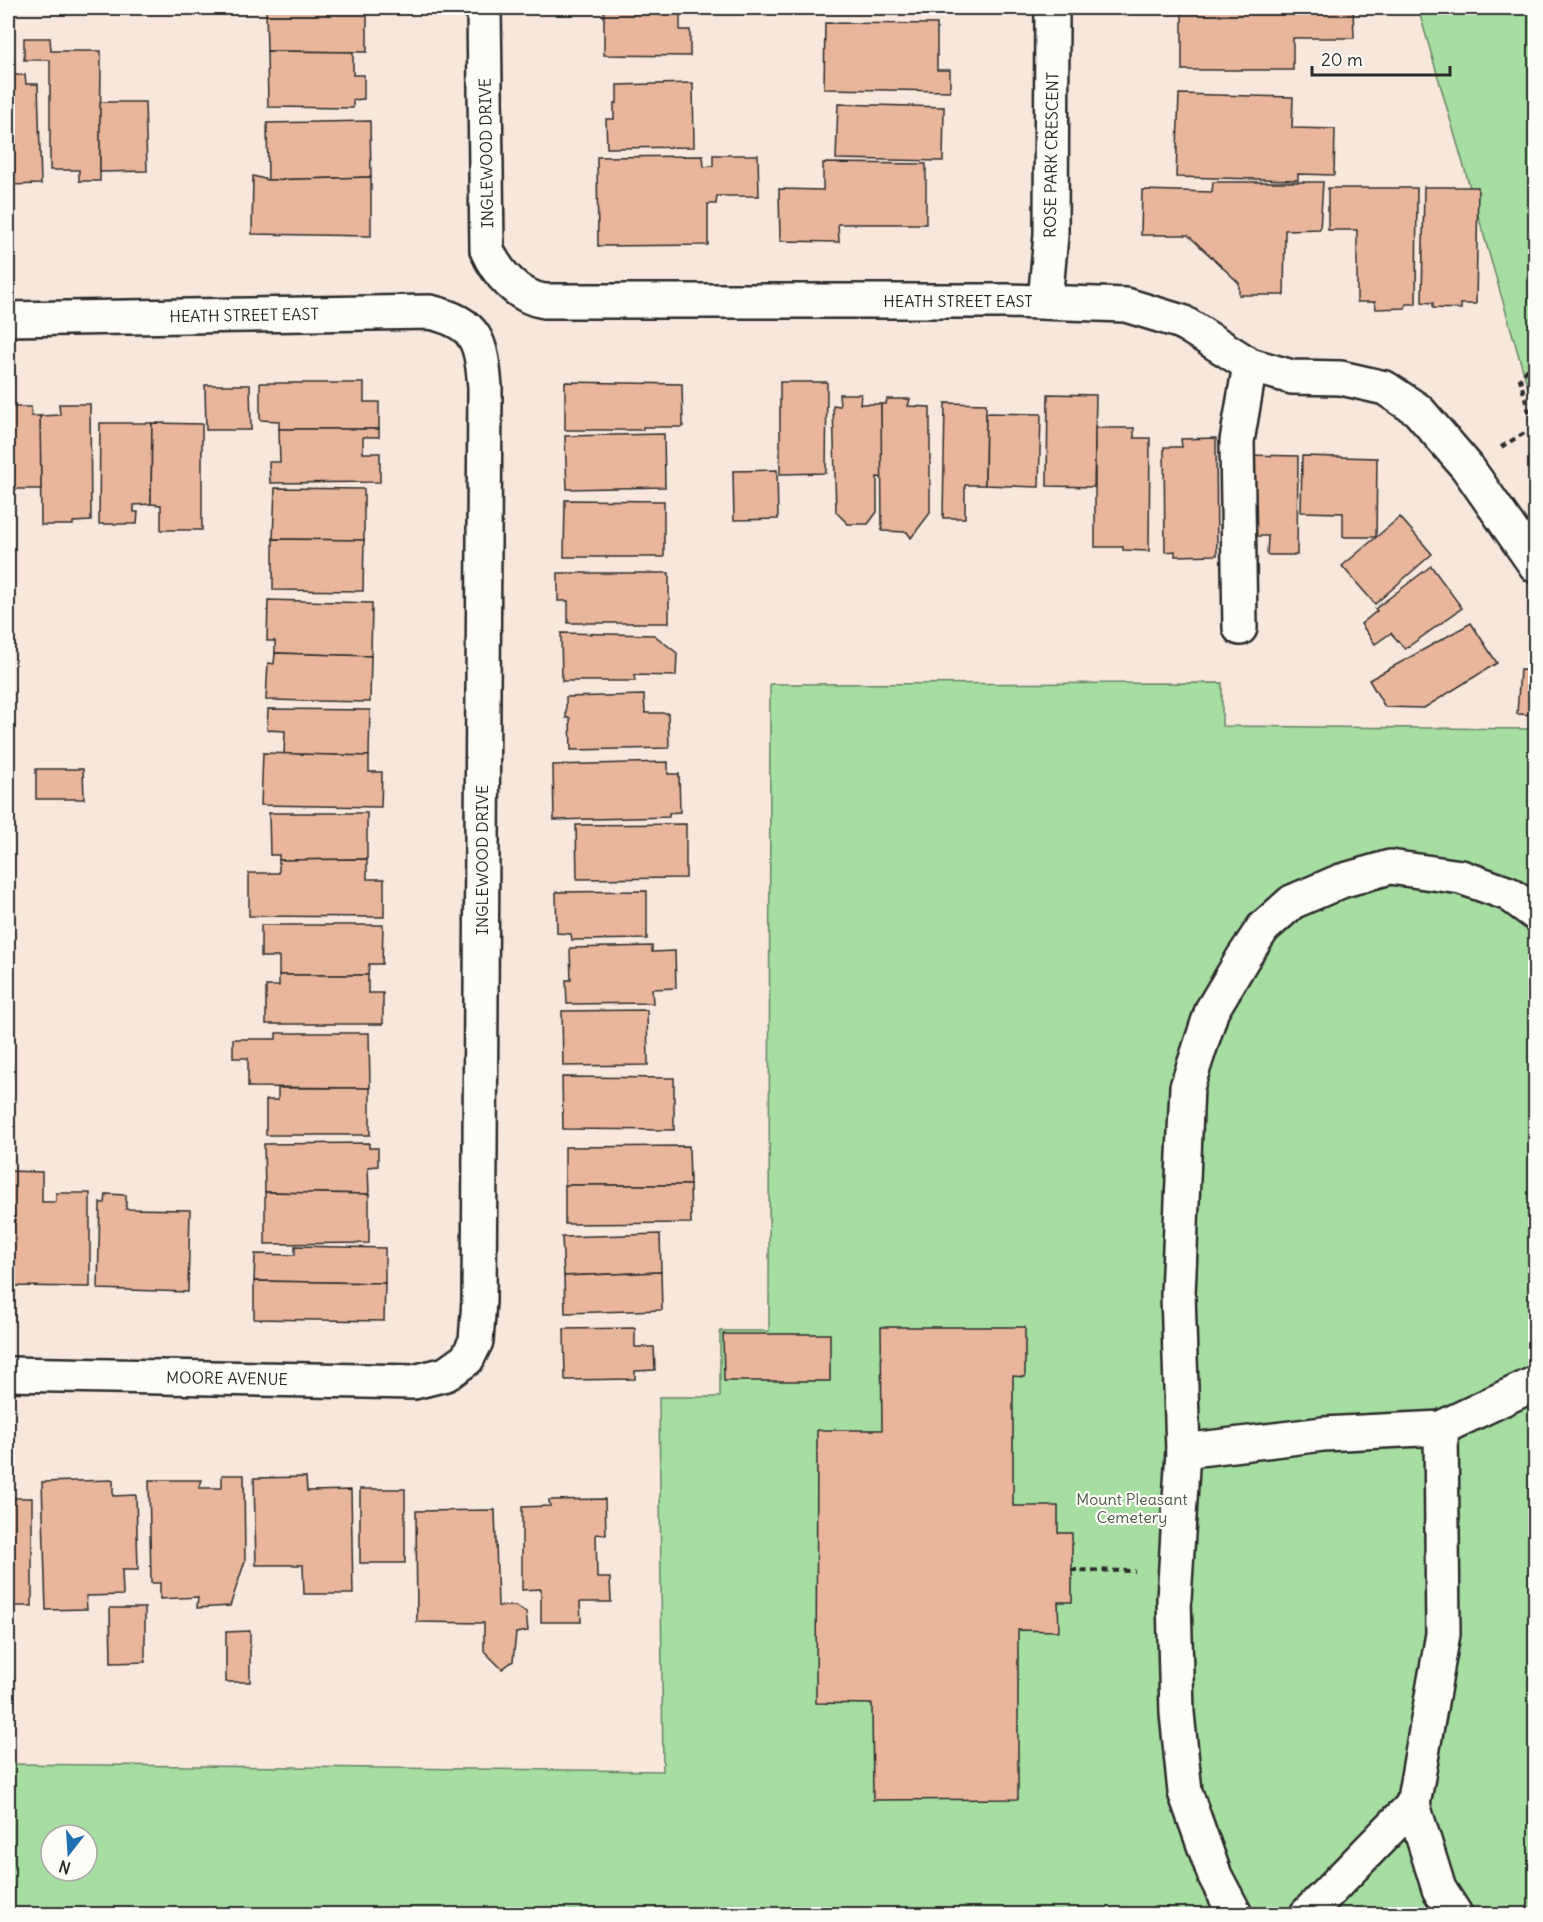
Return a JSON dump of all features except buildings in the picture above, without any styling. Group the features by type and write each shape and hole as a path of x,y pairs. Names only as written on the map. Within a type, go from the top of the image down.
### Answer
{"street":[{"name":"INGLEWOOD DRIVE","path":"484,8 487,250 494,265 516,288"},
{"name":"ROSE PARK CRESCENT","path":"1045,302 1050,235 1052,8"},
{"name":"HEATH STREET EAST","path":"516,288 526,296 544,301 1045,302 1126,305 1182,322 1250,365 1292,377 1341,378 1385,388 1418,410 1467,467"},
{"name":"HEATH STREET EAST","path":"8,319 430,312 451,317 474,334"},
{"name":"INGLEWOOD DRIVE","path":"446,1374 467,1359 476,1341 479,1301 485,387 483,357 474,334"},
{"path":"1240,628 1237,441 1250,365"},
{"path":"1467,467 1536,566"},
{"path":"1236,1914 1215,1876 1185,1792 1177,1713 1174,1599 1183,1451 1178,1294 1187,1087 1212,1010 1263,928 1292,902 1341,881 1390,867 1461,876 1509,894 1536,914"},
{"name":"MOORE AVENUE","path":"8,1374 414,1382 446,1374"},
{"path":"1183,1451 1323,1434 1442,1428 1536,1383"},
{"path":"1442,1428 1443,1634 1413,1805 1439,1889 1455,1914"},
{"path":"1307,1914 1413,1805"}],"path":[{"path":"1467,467 1533,428 1520,379 1536,358"},
{"path":"1071,1570 1145,1571"}],"green space":[{"path":"1418,8 1535,8 1535,412"},
{"name":"Mount Pleasant Cemetery","path":"1222,683 1222,726 1535,729 1535,1914 8,1914 8,1764 663,1771 659,1397 720,1397 720,1331 769,1331 770,684"}]}
